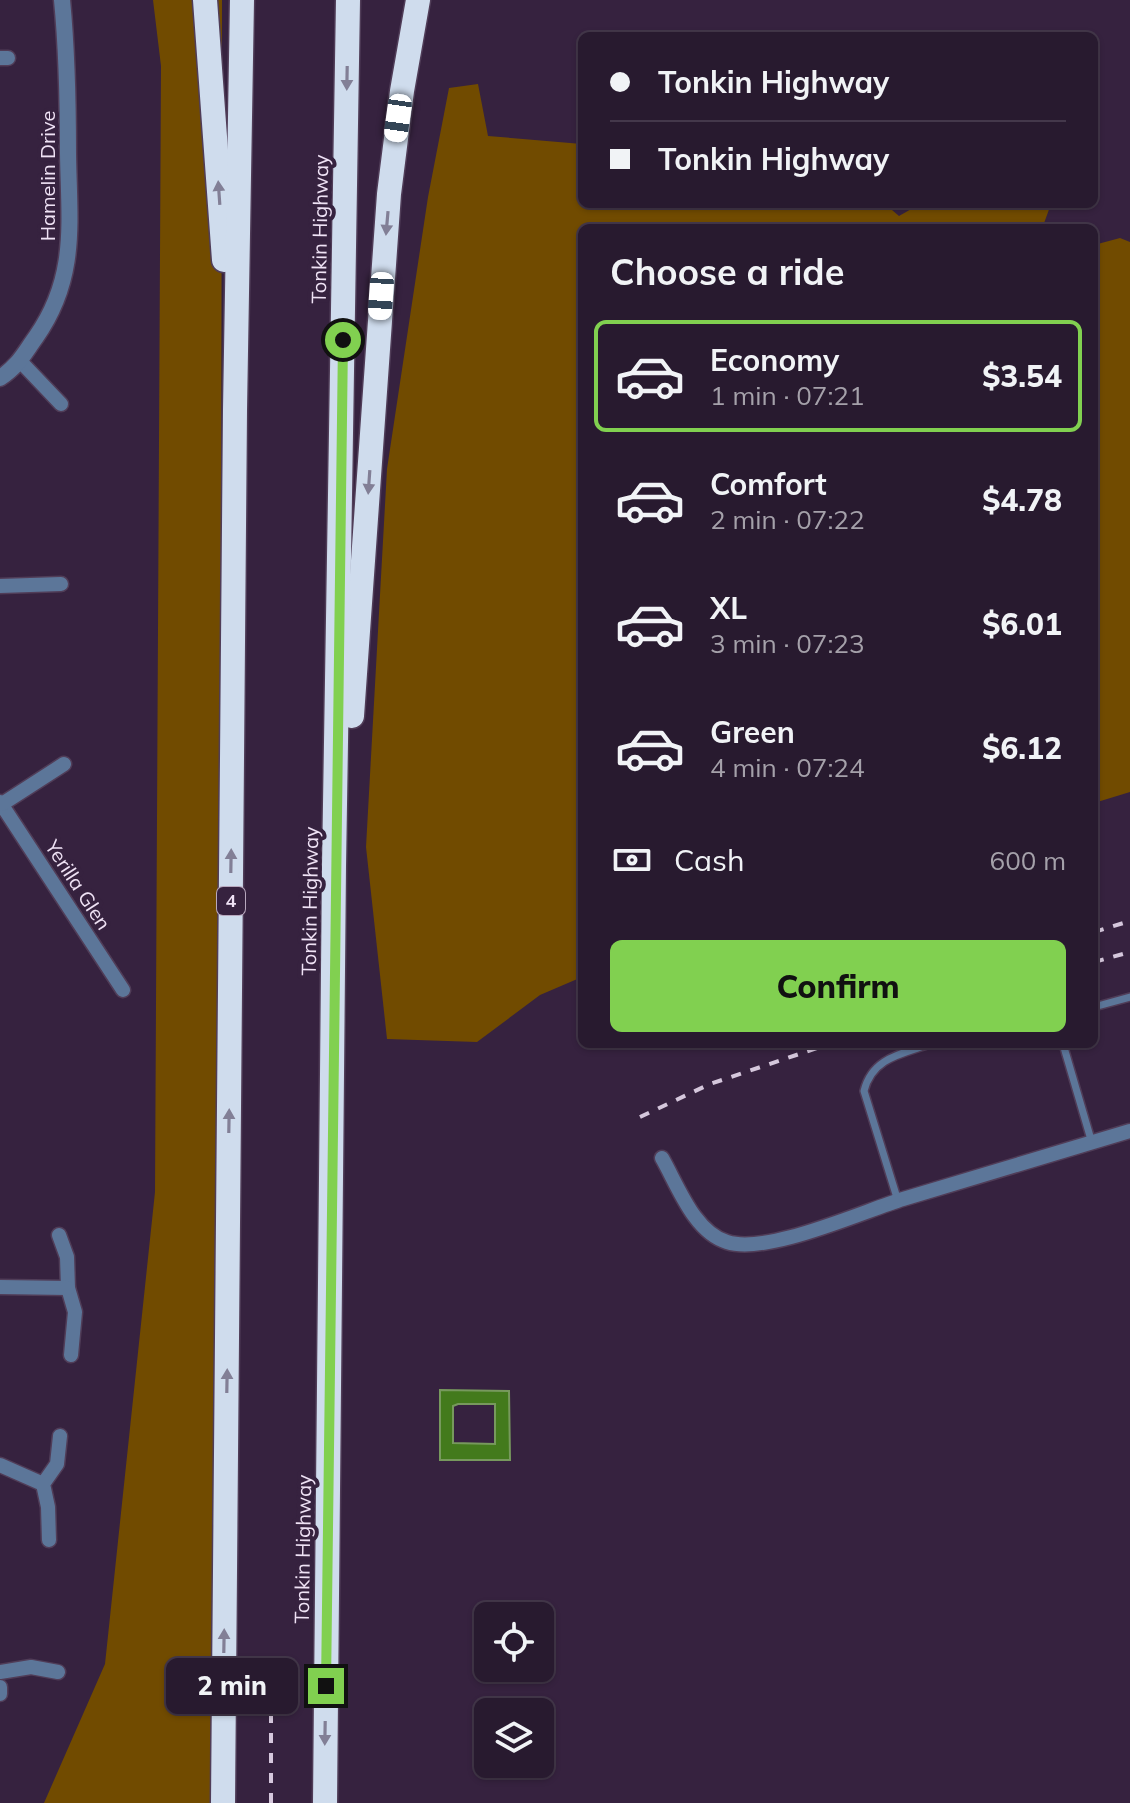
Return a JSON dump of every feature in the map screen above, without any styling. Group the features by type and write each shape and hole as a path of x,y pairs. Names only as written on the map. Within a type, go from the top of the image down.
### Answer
{"highway":[{"path":"205,0 235,410"},
{"name":"4","path":"223,1803 235,410 242,0"},
{"name":"Tonkin Highway","path":"325,1803 334,866 348,0"},
{"path":"334,866 352,716 389,194 418,0"}],"street":[{"name":"Hamelin Drive","path":"0,378 21,362 57,301 68,262 71,214 68,57 62,0"},
{"path":"21,362 61,404"},
{"path":"0,586 61,584"},
{"path":"1,803 64,764"},
{"name":"Yerilla Glen","path":"1,803 123,990"},
{"path":"662,1158 696,1218 710,1234 743,1245 782,1239 1130,1131"},
{"path":"59,1235 67,1257 68,1288 75,1312 71,1355"},
{"path":"0,1287 68,1288"},
{"path":"49,1540 48,1507 43,1484 57,1464 60,1436"},
{"path":"0,1465 43,1484"},
{"path":"0,1672 31,1667 58,1672"},
{"path":"0,1687 0,1694"}],"lane":[{"path":"1098,1006 1130,997"},
{"path":"898,1201 864,1091 867,1077 877,1064 919,1048"},
{"path":"1064,1048 1092,1143"}],"shaded area":[{"path":"153,0 222,0 219,1803 44,1803 105,1664 155,1192 161,66"},
{"path":"478,84 488,136 578,144 578,208 890,208 899,216 913,208 1050,208 1044,224 578,224 578,979 540,995 477,1042 387,1039 366,847 387,469 428,197 449,88"},
{"path":"1120,238 1130,242 1130,792 1098,802 1098,244"},
{"path":"440,1390 509,1391 510,1460 440,1460","holes":["495,1404 495,1444 453,1443 453,1406"]}],"railway":[{"path":"1098,931 1130,921"},
{"path":"1098,961 1130,952"},
{"path":"640,1117 710,1084 817,1048"},
{"path":"271,1699 271,1803"}],"route":[{"path":"326,1686 343,340"}]}
